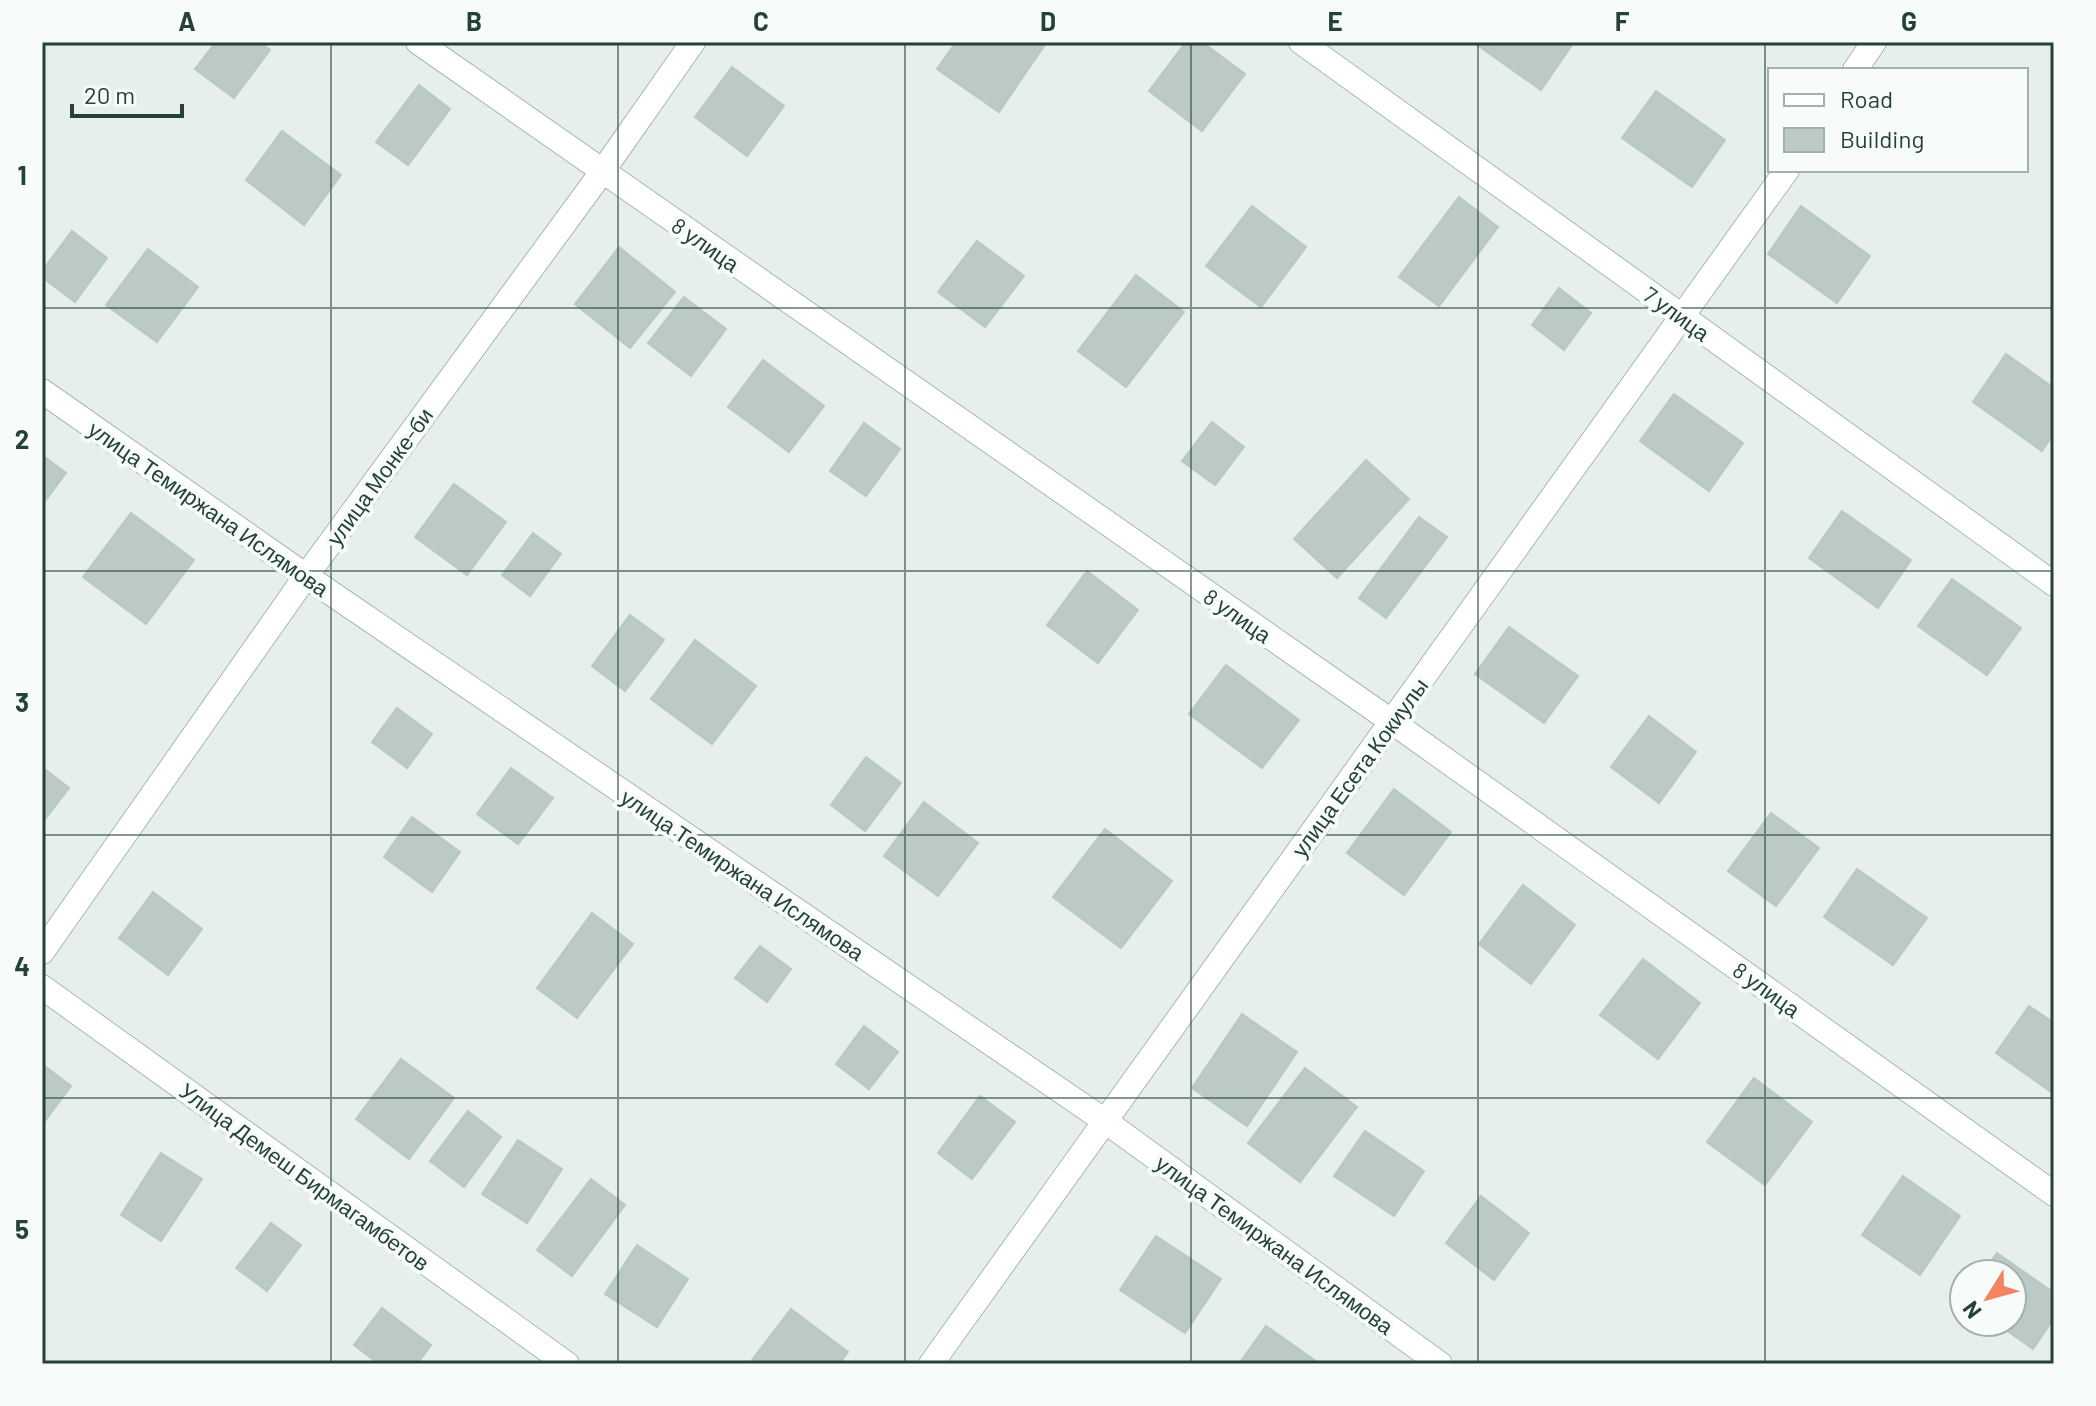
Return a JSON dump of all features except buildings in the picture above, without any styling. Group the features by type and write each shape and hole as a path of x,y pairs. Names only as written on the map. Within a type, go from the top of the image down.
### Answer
{"street":[{"name":"8 улица","path":"418,42 1391,721 2054,1194"},
{"name":"улица Монке-би","path":"42,952 306,576 602,172 693,42"},
{"name":"7 улица","path":"1301,42 2054,584"},
{"path":"1856,68 1874,42"},
{"name":"улица Есета Кокиулы","path":"931,1364 1786,172"},
{"name":"улица Темиржана Ислямова","path":"42,391 306,576 1105,1121 1440,1364"},
{"name":"Улица Демеш Бирмагамбетов","path":"42,987 567,1364"}]}
